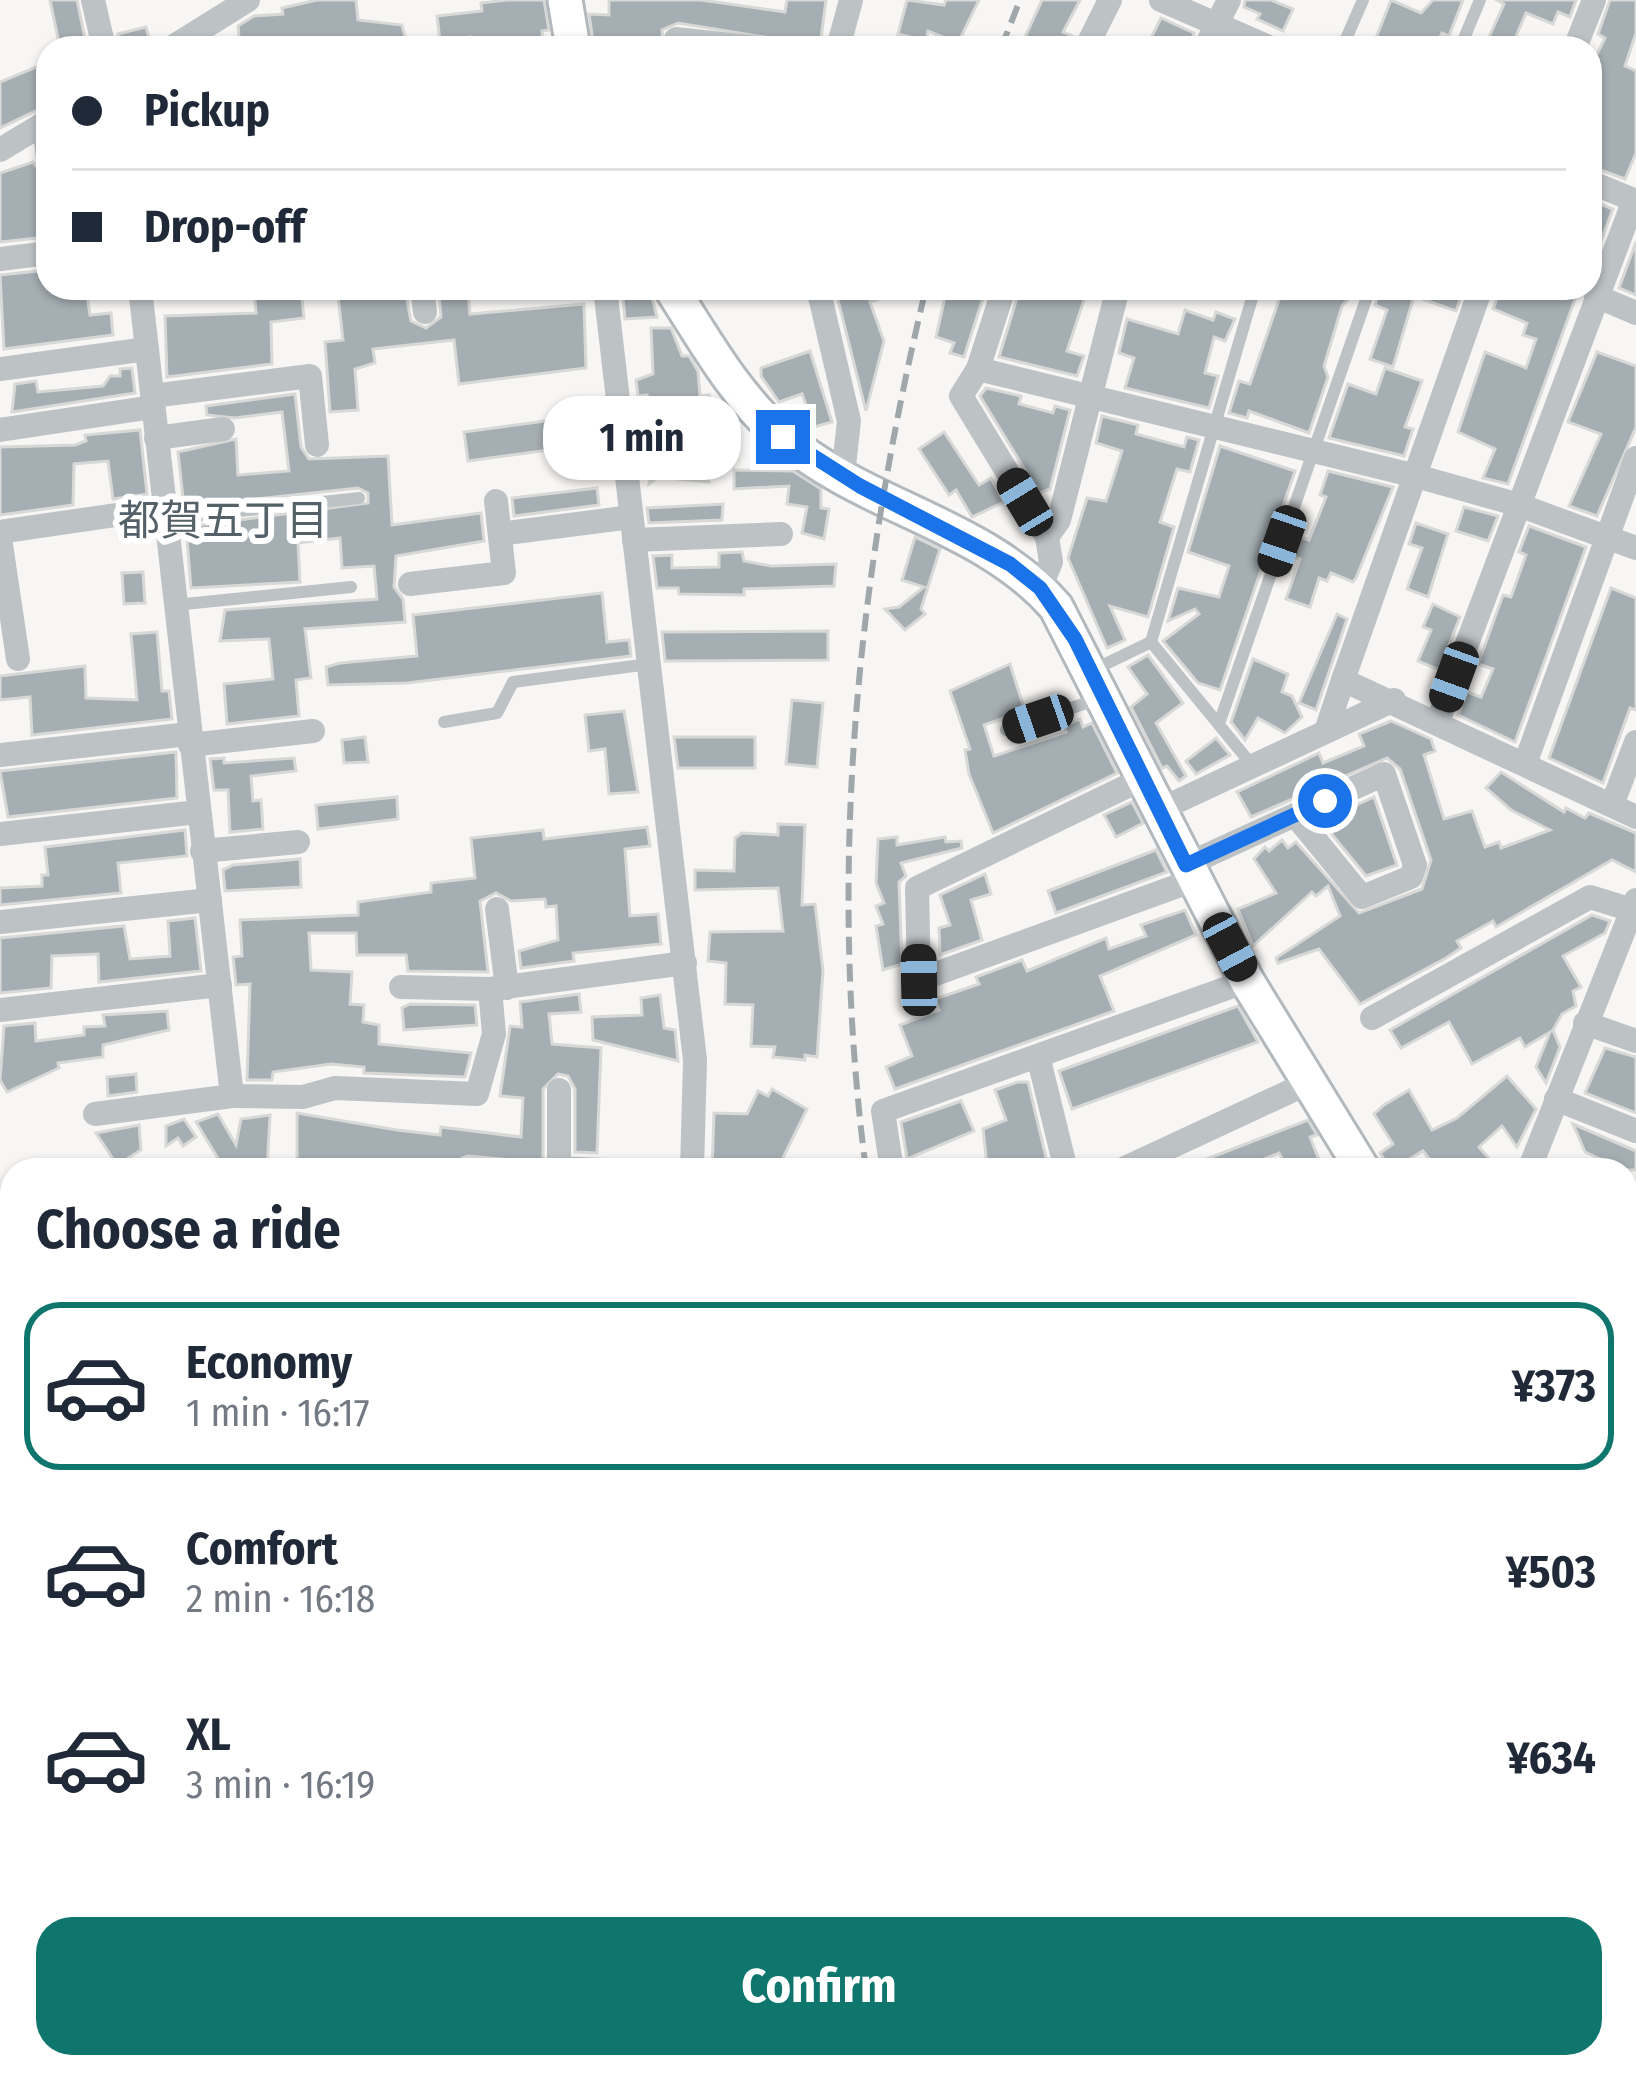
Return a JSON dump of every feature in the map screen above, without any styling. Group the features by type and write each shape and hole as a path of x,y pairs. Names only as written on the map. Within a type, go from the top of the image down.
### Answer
{"street":[{"path":"93,0 101,36"},
{"path":"565,0 571,36"},
{"path":"841,36 851,0"},
{"path":"1092,36 1110,0"},
{"path":"1161,0 1210,36"},
{"path":"1211,36 1229,0"},
{"path":"1580,36 1594,0"},
{"path":"188,36 235,4"},
{"path":"0,151 36,128"},
{"path":"1602,187 1635,199 1602,281"},
{"path":"0,260 36,255"},
{"path":"1602,299 1636,313"},
{"path":"141,300 232,1096"},
{"path":"606,300 695,1060 692,1158"},
{"path":"679,300 728,376 783,437 843,475 1010,564 1040,588 1096,684 1247,981 1355,1158"},
{"path":"821,300 849,422 843,475"},
{"path":"1000,300 978,368 962,396 1046,537 1051,562 1040,588"},
{"path":"1046,537 1060,520 1115,300"},
{"path":"1327,731 1477,300"},
{"path":"1438,721 1594,300"},
{"path":"0,369 147,349"},
{"path":"978,368 1416,476 1636,548"},
{"path":"0,430 310,376 322,434"},
{"path":"156,438 223,429"},
{"path":"1525,764 1636,458"},
{"path":"410,584 504,573 496,501"},
{"path":"18,659 0,535 165,514"},
{"path":"500,534 632,528 781,534"},
{"path":"1343,680 1636,817"},
{"path":"1159,810 1394,700"},
{"path":"0,755 313,731"},
{"path":"1612,806 1636,742"},
{"path":"1142,779 917,888 919,980 1190,872 1295,814 1384,774 1415,865 1411,877 1362,897 1295,814"},
{"path":"0,834 198,812"},
{"path":"202,851 298,842"},
{"path":"1372,1018 1590,896 1634,905 1628,944 1585,1023 1534,1158"},
{"path":"0,922 210,900"},
{"path":"95,1114 232,1096 302,1097 335,1088 477,1094 494,1034 499,988 497,909"},
{"path":"400,987 499,988 685,963"},
{"path":"890,1158 883,1111 1247,981"},
{"path":"0,1010 220,985"},
{"path":"1585,1023 1636,1041"},
{"path":"1038,1056 1063,1158"},
{"path":"1147,1158 1308,1083"},
{"path":"1556,1099 1636,1131"},
{"path":"553,1101 558,1158"}],"lane":[{"path":"1347,36 1363,0"},
{"path":"1465,36 1480,0"},
{"path":"1006,730 1096,684 1151,642 1252,300"},
{"path":"1220,721 1366,300"},
{"path":"165,514 359,498"},
{"path":"175,605 351,587"},
{"path":"1151,642 1252,765"},
{"path":"444,722 496,713 513,682 649,664"}],"building":[{"path":"50,0 77,0 84,36 58,36"},
{"path":"317,0 356,0 358,20 402,25 405,36 239,36 238,26 254,16 283,14 282,8"},
{"path":"544,0 549,30 542,31 542,36 439,36 437,16 482,11 481,3"},
{"path":"609,0 701,0 785,12 787,0 826,0 821,36 758,36 678,23 662,30 662,36 592,36 589,14 609,15"},
{"path":"907,0 944,5 946,0 979,0 961,36 928,31 927,36 898,34"},
{"path":"1042,0 1080,0 1063,32 1072,36 1025,36"},
{"path":"1245,0 1271,0 1293,9 1283,31 1257,19 1260,14 1244,7"},
{"path":"1391,0 1421,13 1433,0 1463,0 1449,36 1377,36"},
{"path":"1497,0 1576,0 1570,17 1558,12 1553,24 1526,13 1516,36 1489,36 1504,4"},
{"path":"1610,0 1636,0 1636,33 1625,66 1636,71 1636,153 1625,179 1602,170 1605,38 1598,34"},
{"path":"1161,18 1194,33 1193,36 1152,36"},
{"path":"146,27 149,36 118,36"},
{"path":"36,67 36,111 0,128 0,82"},
{"path":"33,162 36,166 36,238 0,242 0,173"},
{"path":"1602,205 1613,209 1602,238"},
{"path":"1636,242 1636,295 1619,288"},
{"path":"36,271 36,300 88,300 90,315 111,313 113,335 4,349 0,275"},
{"path":"255,300 302,300 304,318 271,322 272,364 167,377 165,316 256,313"},
{"path":"338,300 407,300 411,321 426,328 441,317 440,300 469,300 470,314 584,304 586,368 459,384 454,340 373,349 375,363 355,369 358,410 330,412 325,342 343,340"},
{"path":"623,300 653,300 657,317 625,319"},
{"path":"838,300 876,300 870,302 884,341 866,411"},
{"path":"944,300 982,300 964,357 950,353 954,343 936,337"},
{"path":"1016,300 1084,300 1067,351 1084,356 1077,376 999,357"},
{"path":"1279,300 1348,300 1324,366 1328,377 1309,433 1249,411 1247,418 1229,413 1239,381 1250,384"},
{"path":"1376,300 1413,300 1393,367 1370,359 1387,310 1375,305"},
{"path":"1425,300 1460,300 1456,311"},
{"path":"1496,300 1575,300 1508,484 1483,478 1495,449 1458,432 1485,352 1526,368 1536,339 1523,335 1527,323 1493,309"},
{"path":"1185,310 1213,320 1216,312 1235,319 1225,341 1214,337 1205,373 1218,376 1209,408 1125,388 1134,358 1119,353 1127,319 1178,334"},
{"path":"651,328 671,328 682,356 689,356 698,371 700,396 709,395 729,425 672,467 707,466 709,482 658,477 649,484 654,457 647,395 638,396 636,380 653,374"},
{"path":"810,351 832,422 814,427 802,394 779,402 761,376 761,368"},
{"path":"1597,352 1636,366 1636,427 1597,516 1569,506 1601,434 1568,422"},
{"path":"132,368 135,393 12,412 15,384 36,381 38,392 103,386 110,376 120,376 120,369"},
{"path":"1385,368 1422,381 1405,427 1413,429 1404,456 1329,438 1348,384 1376,394"},
{"path":"986,388 1021,396 1019,404 1053,413 1055,406 1070,410 1050,489 1039,493 980,396"},
{"path":"295,394 301,447 309,459 388,456 392,525 481,513 484,541 396,556 394,587 403,599 405,622 305,629 311,678 296,680 299,716 227,724 224,684 273,679 269,639 220,641 225,610 377,599 374,566 342,568 340,538 298,543 300,582 191,588 186,527 368,503 368,493 358,488 184,507 178,452 236,439 238,475 289,471 282,412 235,418 207,415 206,406"},
{"path":"590,415 594,444 468,461 464,432"},
{"path":"1102,416 1138,425 1136,434 1184,447 1187,437 1199,440 1190,472 1177,469 1160,522 1174,527 1148,617 1110,606 1125,640 1107,648 1068,558 1087,498 1106,501 1122,451 1096,443"},
{"path":"140,430 147,494 113,499 108,461 74,464 73,505 0,515 0,447 75,445 86,441 85,435"},
{"path":"944,432 979,485 991,478 1004,502 972,517 956,490 949,495 919,449"},
{"path":"1220,446 1295,471 1220,690 1198,683 1163,641 1199,614 1195,609 1168,621 1178,588 1219,597 1229,566 1188,552"},
{"path":"734,470 793,471 821,489 821,508 829,509 824,539 802,533 807,507 787,504 789,486 734,489"},
{"path":"1328,471 1393,487 1356,578 1353,582 1331,573 1327,581 1319,578 1310,607 1286,599 1300,559 1289,555 1295,535 1309,540 1326,497 1320,495"},
{"path":"597,488 599,505 514,516 512,498"},
{"path":"723,504 722,520 649,523 647,508"},
{"path":"1464,507 1498,516 1488,541 1456,531"},
{"path":"1416,523 1448,534 1428,597 1407,589 1422,548 1409,544"},
{"path":"1529,526 1586,547 1515,742 1458,715 1467,692 1481,697 1493,669 1478,664 1503,595 1511,597 1526,555 1519,552"},
{"path":"915,537 940,549 921,609 925,614 905,630 885,609 899,607 924,587 902,580"},
{"path":"742,552 744,561 771,566 836,564 834,586 744,589 744,595 679,594 678,588 657,588 653,556 672,555 672,568 719,567 719,553"},
{"path":"143,572 145,603 124,604 122,573"},
{"path":"1611,588 1636,598 1636,710 1630,708 1603,783 1549,758"},
{"path":"602,593 607,642 629,640 631,656 407,683 328,685 326,667 417,656 413,615"},
{"path":"1433,604 1460,617 1439,670 1418,661 1431,630 1423,627"},
{"path":"1337,614 1347,619 1316,710 1299,703"},
{"path":"828,631 828,660 665,661 662,632"},
{"path":"157,632 162,691 169,691 172,719 32,735 30,697 0,700 0,676 85,666 86,698 137,700 131,634"},
{"path":"1148,655 1183,703 1156,723 1186,776 1179,781 1167,766 1162,768 1131,707 1147,694 1128,667"},
{"path":"1253,659 1288,674 1282,692 1292,696 1302,717 1285,733 1258,718 1245,740 1231,722"},
{"path":"1010,664 1025,711 984,725 994,756 1066,732 1064,726 1080,719 1083,727 1092,723 1117,773 993,833 969,774 965,750 970,749 950,691"},
{"path":"792,700 823,703 817,767 786,764"},
{"path":"624,711 638,792 609,794 605,749 589,751 585,715"},
{"path":"1391,721 1431,739 1435,751 1424,755 1444,819 1472,811 1485,847 1499,842 1501,848 1550,830 1511,810 1486,788 1501,772 1564,812 1566,808 1585,818 1589,813 1636,833 1636,872 1612,860 1496,927 1493,921 1457,941 1461,948 1446,958 1360,1004 1319,949 1278,963 1276,958 1340,916 1328,886 1316,896 1312,892 1253,946 1238,909 1276,893 1254,859 1265,847 1269,851 1282,840 1288,848 1296,842 1359,913 1422,889 1431,860 1400,769 1387,758 1251,817 1237,792 1319,753 1323,763 1364,746 1359,734"},
{"path":"365,737 368,762 344,763 342,740"},
{"path":"674,737 755,737 755,768 678,768"},
{"path":"1216,738 1230,755 1196,774 1186,761"},
{"path":"176,752 177,798 8,817 0,771"},
{"path":"224,758 224,763 294,758 296,771 251,776 253,801 261,800 263,829 230,832 228,790 214,790 210,759"},
{"path":"397,797 398,819 318,829 316,805"},
{"path":"1374,797 1397,865 1366,876 1321,821"},
{"path":"1132,802 1143,823 1116,837 1104,815"},
{"path":"778,824 805,825 802,905 815,904 823,970 817,1057 805,1055 805,1060 773,1057 775,1047 751,1046 753,1005 725,1004 726,963 708,961 710,932 783,931 778,888 695,890 695,870 734,871 735,838 742,833 778,835"},
{"path":"647,827 650,846 625,849 630,916 658,914 661,944 573,953 574,961 521,968 519,951 558,940 556,906 546,907 545,899 511,901 496,893 480,901 488,972 408,971 406,955 357,955 356,933 309,933 311,970 352,972 350,1004 364,1005 363,1022 379,1025 379,1044 471,1053 465,1077 364,1073 364,1067 331,1064 273,1072 272,1080 247,1080 250,984 236,985 233,957 242,956 240,920 358,915 358,902 431,892 431,883 475,878 471,838 543,830 544,839"},
{"path":"185,830 187,856 118,863 121,893 0,905 0,888 42,886 42,875 48,875 45,847"},
{"path":"897,837 897,845 945,837 946,842 961,841 962,848 901,863 906,876 899,882 902,964 883,970 876,926 883,924 876,906 884,903 876,883 878,839"},
{"path":"1156,850 1167,872 1056,913 1048,891"},
{"path":"300,859 301,887 225,891 223,870 233,865"},
{"path":"985,874 991,894 971,900 982,940 940,955 939,928 950,925 940,895"},
{"path":"1185,910 1196,935 1100,976 1114,1011 895,1089 886,1067 912,1056 900,1025 939,1010 935,999 979,984 976,977 1022,960 1027,971 1106,938 1109,949 1146,936 1141,925"},
{"path":"1592,915 1610,921 1605,933 1563,956 1581,987 1573,991 1576,1006 1562,1014 1553,1030 1560,1047 1546,1083 1536,1067 1550,1032 1525,1047 1520,1038 1472,1064 1449,1022 1401,1048 1390,1030"},
{"path":"195,918 201,971 99,982 98,954 52,956 51,988 0,993 0,938 124,926 130,959 170,956 168,921"},
{"path":"579,994 581,1012 549,1014 552,1044 601,1048 597,1153 575,1152 575,1089 568,1076 558,1074 543,1089 543,1158 297,1158 297,1113 440,1135 441,1127 521,1137 523,1098 500,1096 510,1026 522,1027 520,1002"},
{"path":"660,995 664,1028 675,1030 678,1061 593,1040 592,1017 642,1015 641,998"},
{"path":"410,1004 475,1005 477,1025 404,1030 402,1008"},
{"path":"1238,1006 1258,1042 1072,1109 1059,1071"},
{"path":"167,1011 169,1030 103,1045 103,1057 58,1063 59,1068 7,1092 0,1080 4,1026 35,1023 36,1041 84,1035 84,1027 105,1026 103,1015"},
{"path":"1605,1048 1636,1057 1636,1113 1585,1093"},
{"path":"136,1074 137,1092 108,1096 107,1077"},
{"path":"1507,1076 1536,1109 1517,1147 1502,1126 1479,1147 1489,1158 1429,1158 1423,1151 1411,1158 1383,1158 1380,1153 1393,1144 1374,1114 1409,1090 1432,1130 1457,1118"},
{"path":"1028,1082 1046,1158 986,1158 983,1129 1006,1120 995,1090"},
{"path":"772,1089 807,1109 783,1158 712,1158 714,1113 747,1114 758,1091 768,1096"},
{"path":"961,1101 974,1131 907,1158 901,1122"},
{"path":"218,1114 236,1145 241,1119 270,1115 268,1158 218,1158 196,1122"},
{"path":"184,1119 196,1137 183,1146 178,1138 166,1146 166,1126"},
{"path":"1308,1120 1317,1135 1310,1137 1318,1158 1282,1158 1279,1153 1266,1158 1209,1158"},
{"path":"1573,1124 1636,1151 1636,1158 1598,1158 1585,1152"},
{"path":"139,1125 141,1150 128,1158 112,1158 96,1133"}],"railway":[{"path":"1006,36 1020,0"},
{"path":"865,1158 849,948 855,726 882,506 923,300"}],"district":[{"name":"都賀五丁目","path":"223,520"}],"route":[{"path":"783,437 860,486 914,509 1010,564 1040,588 1075,639 1186,865 1325,801"}]}
